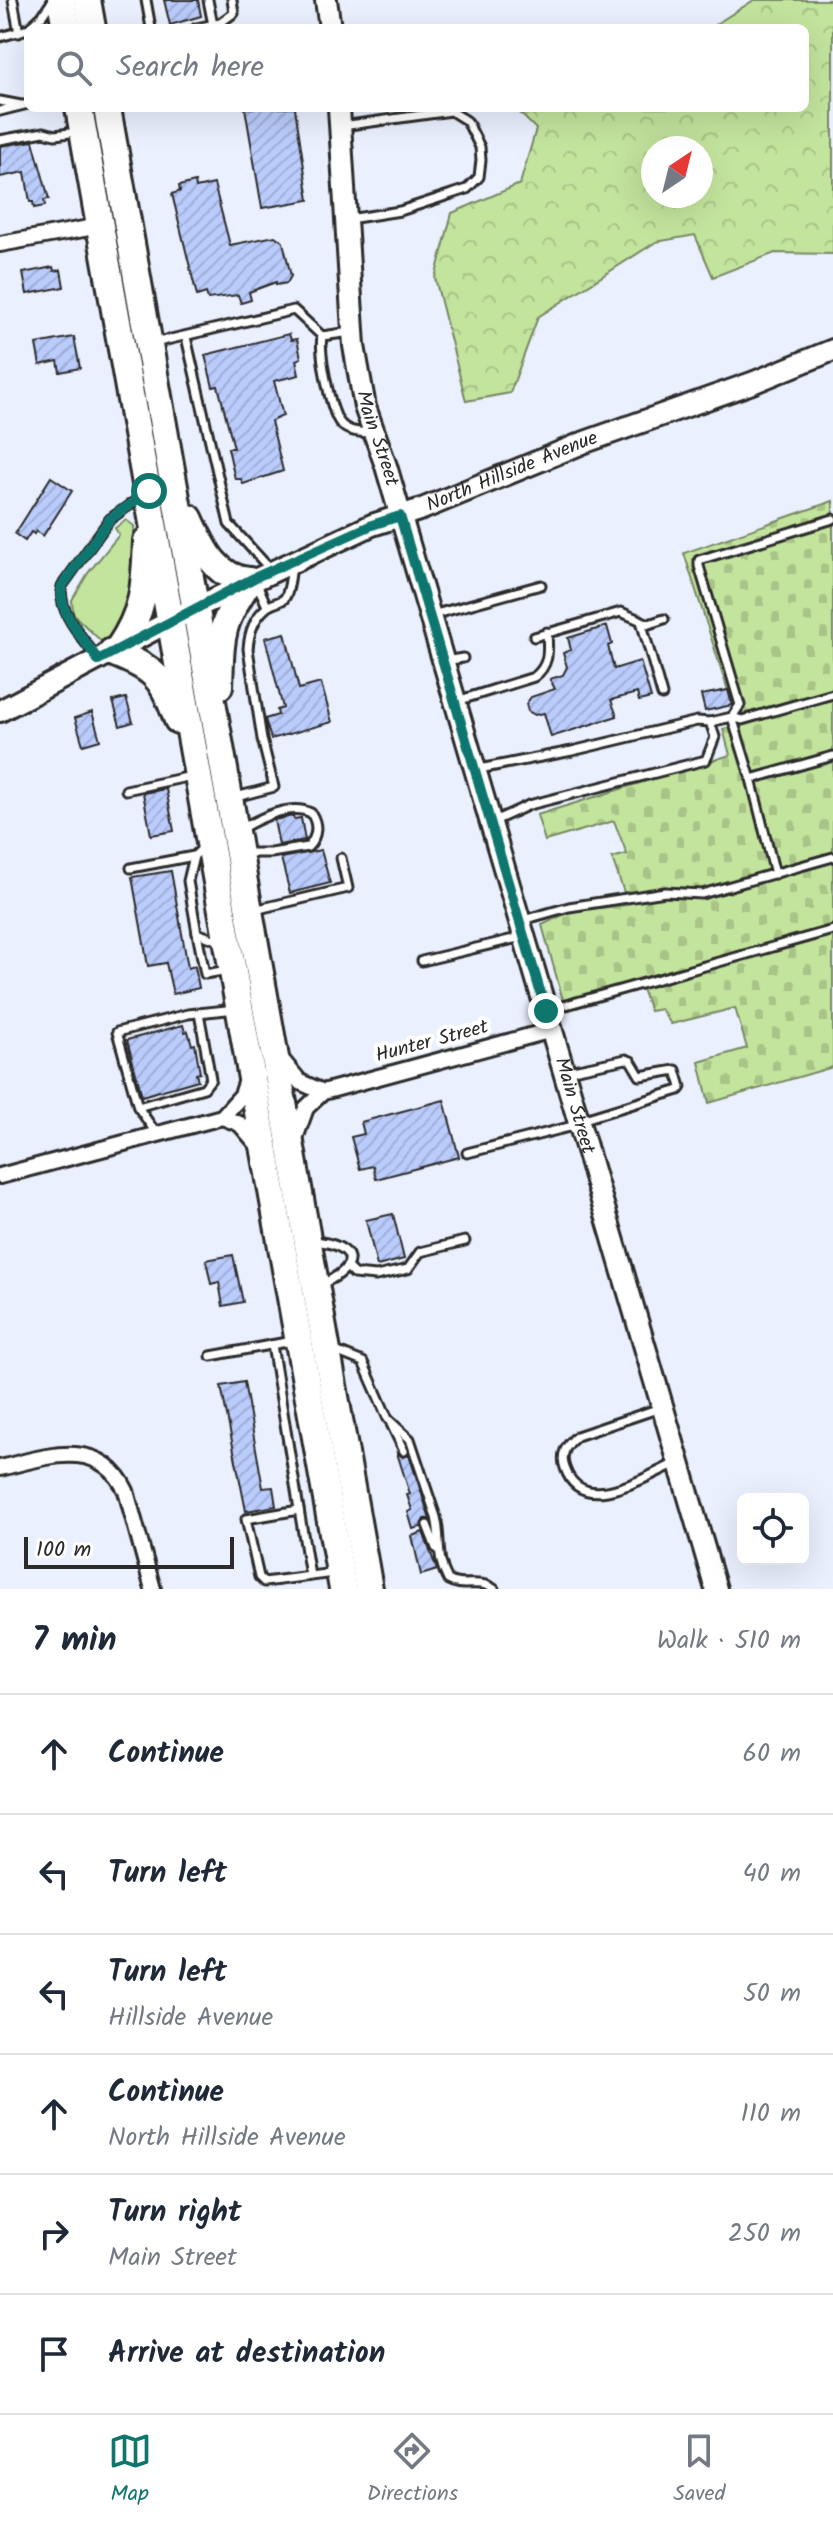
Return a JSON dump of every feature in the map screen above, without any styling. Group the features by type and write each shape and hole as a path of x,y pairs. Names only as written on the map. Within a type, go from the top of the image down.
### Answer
{"highway":[{"path":"61,0 65,24"},
{"path":"87,0 91,24"},
{"path":"109,112 148,344 158,493 143,600 135,623 110,653 148,668 159,679 198,772"},
{"path":"78,115 184,614 218,742 273,1042 280,1158 298,1340 342,1580"},
{"path":"158,493 210,559 231,576 258,577"},
{"path":"218,742 224,625 232,605 258,577"},
{"path":"184,614 202,849 230,956 250,1065 307,1241 369,1589"}],"street":[{"path":"326,0 329,24"},
{"name":"Main Street","path":"340,117 353,332 360,383 716,1589"},
{"path":"0,244 100,226"},
{"name":"North Hillside Avenue","path":"0,711 258,577 372,525 833,350"},
{"name":"Hunter Street","path":"323,1092 549,1020"},
{"path":"222,1117 246,1129 280,1158 301,1115 310,1102 323,1092 300,1082 281,1060 273,1042"},
{"path":"0,1176 222,1117 242,1095 250,1065"},
{"path":"0,1468 64,1454 85,1456 105,1464 121,1480 126,1491 153,1589"}],"lane":[{"path":"13,0 19,33"},
{"path":"33,24 53,0"},
{"path":"146,0 150,24"},
{"path":"208,0 213,24"},
{"path":"216,24 234,13 232,0"},
{"path":"0,37 24,30"},
{"path":"0,101 24,105"},
{"path":"0,111 24,105"},
{"path":"340,117 432,112"},
{"path":"347,220 400,211 467,189 479,177 480,147 467,121 453,112"},
{"path":"0,140 44,132 55,135 78,115"},
{"path":"148,344 294,310 322,336"},
{"path":"322,336 353,332"},
{"path":"322,336 319,351 339,421 350,430 375,434"},
{"path":"186,337 229,524 258,577 267,606"},
{"path":"110,653 63,608 62,586 110,519 158,493"},
{"path":"732,717 740,705 699,560 833,519"},
{"path":"228,798 274,787 262,739 248,649 253,626 267,606 283,600 288,592 294,561"},
{"path":"429,616 541,585"},
{"path":"534,637 621,612 649,624 664,619"},
{"path":"641,621 662,695"},
{"path":"455,701 542,672 549,658 547,632"},
{"path":"443,661 463,658"},
{"path":"475,771 697,721 710,722 732,717 742,720 833,694"},
{"path":"732,717 775,874"},
{"path":"490,823 529,805 706,760 715,737 710,722"},
{"path":"751,779 833,756"},
{"path":"126,790 198,772"},
{"path":"305,809 311,813 316,824 314,839 308,847 271,853 236,842 266,817 291,810 305,809"},
{"path":"131,868 202,849"},
{"path":"197,933 230,956 205,974 189,897 188,881 202,849"},
{"path":"422,961 522,928 569,907 665,892 702,894 833,857"},
{"path":"248,912 348,888 341,858"},
{"path":"549,1020 833,930"},
{"path":"157,1135 138,1107 117,1032 199,1013 240,1008"},
{"path":"138,1107 204,1088 211,1079 199,1013"},
{"path":"467,1153 579,1122 681,1087 676,1070 640,1076 631,1061 626,1059 564,1071"},
{"path":"307,1241 339,1245 347,1252 349,1260 338,1276 315,1286"},
{"path":"347,1267 354,1274 376,1276 408,1269 420,1252 465,1241"},
{"path":"211,1356 298,1340"},
{"path":"272,1345 310,1576"},
{"path":"327,1348 363,1362 404,1451"},
{"path":"662,1407 577,1436 567,1444 562,1459 573,1482 582,1490 600,1493 622,1488 678,1462"},
{"path":"388,1419 410,1439 436,1517 438,1554"},
{"path":"299,1510 246,1519 259,1577 264,1582 310,1576 342,1580"},
{"path":"427,1525 448,1580 455,1584 480,1582 494,1589"}],"green space":[{"path":"754,0 833,0 833,254 775,253 713,277 695,235 656,242 538,317 510,393 466,401 435,278 452,213 520,184 536,129 519,112 809,112 809,24 716,24"},
{"path":"833,501 833,1067 709,1103 699,1062 747,1048 735,1008 671,1024 661,1009 650,1011 642,989 566,1011 542,925 571,911 626,905 612,858 627,854 614,821 545,841 537,815 730,755 723,729 739,725 684,553"},
{"path":"126,520 134,526 137,574 117,633 101,641 77,618 72,600 88,573 119,535 115,528"}],"building":[{"path":"164,0 198,0 201,16 170,24"},
{"path":"246,112 296,112 309,200 262,208"},
{"path":"33,141 49,199 44,200 45,206 34,208 33,202 30,202 25,172 0,177 0,146"},
{"path":"195,182 196,188 214,184 230,245 275,236 283,242 291,276 287,283 276,285 276,282 249,292 251,300 241,303 238,295 208,299 206,293 197,296 172,194 180,191 179,186"},
{"path":"53,267 54,271 61,270 64,287 27,294 23,273"},
{"path":"289,334 291,340 297,339 301,358 296,360 299,375 274,381 283,416 271,421 283,471 243,484 241,479 235,479 228,448 234,448 218,386 213,387 205,355"},
{"path":"74,337 80,368 60,372 58,361 40,365 36,344"},
{"path":"51,477 72,491 43,536 36,531 34,534 31,532 25,541 15,534"},
{"path":"607,626 614,669 640,661 651,698 639,701 637,693 611,700 617,716 551,737 544,713 535,715 528,711 526,704 531,697 555,689 550,679 563,675 567,667 563,653 571,650 568,638"},
{"path":"285,633 299,689 321,683 332,722 271,739 265,719 278,715 277,710 283,708 265,638"},
{"path":"728,690 732,705 705,711 701,695"},
{"path":"126,698 133,722 120,726 113,701"},
{"path":"92,712 100,740 83,745 75,718"},
{"path":"166,789 174,831 151,835 143,793"},
{"path":"293,816 294,819 301,818 305,840 279,845 274,820"},
{"path":"321,850 330,883 290,893 281,858"},
{"path":"171,871 188,968 195,966 199,988 173,994 166,963 148,966 132,877"},
{"path":"183,1025 192,1045 195,1044 200,1073 196,1074 198,1080 142,1096 127,1040"},
{"path":"444,1100 459,1157 376,1179 373,1166 360,1169 351,1137 364,1134 361,1122"},
{"path":"393,1214 404,1259 377,1266 366,1220"},
{"path":"233,1255 243,1302 223,1306 219,1282 211,1284 206,1260"},
{"path":"244,1382 263,1488 273,1487 276,1506 246,1511 221,1386"},
{"path":"397,1453 403,1457 409,1455 430,1519 424,1519 421,1527 413,1529 408,1512 412,1510 407,1495 410,1494"},
{"path":"423,1532 437,1570 421,1575 412,1536"}],"route":[{"path":"149,491 110,519 62,586 63,608 98,660 254,578 372,525 400,516 546,1011"}]}
